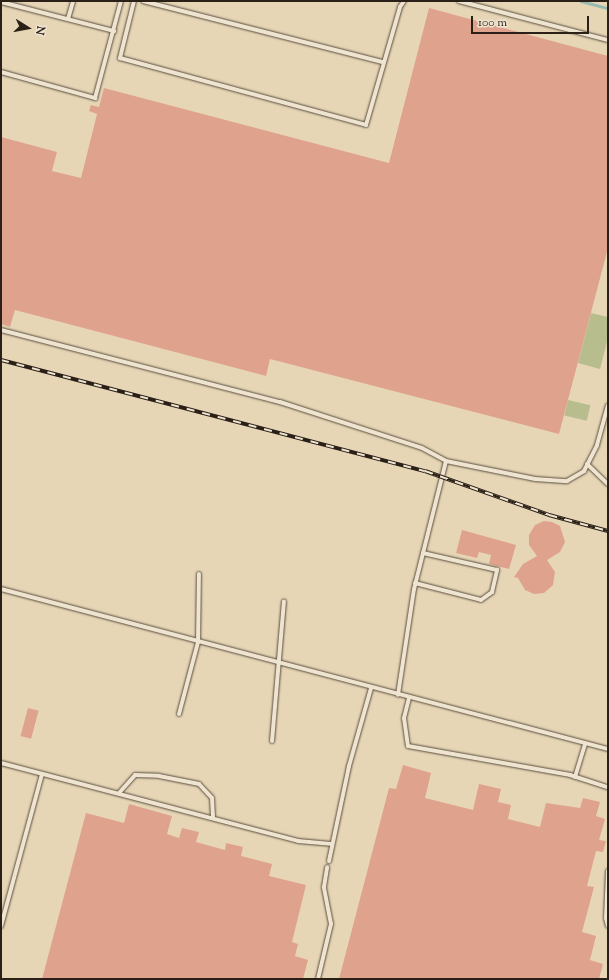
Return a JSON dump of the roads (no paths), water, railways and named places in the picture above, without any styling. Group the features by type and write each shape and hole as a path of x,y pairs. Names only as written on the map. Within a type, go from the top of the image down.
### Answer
{"lane":[{"path":"68,19 73,1"},
{"path":"1,72 95,98 121,1"},
{"path":"134,1 120,58 366,125 383,62 400,7 404,1"},
{"path":"143,1 383,62"},
{"path":"459,1 608,40"},
{"path":"1,2 6,2 114,31"},
{"path":"1,330 280,402 422,448 446,461 535,479 567,481 584,471 597,445 608,405"},
{"path":"398,695 415,583 446,461"},
{"path":"587,464 608,484"},
{"path":"415,583 481,600 492,592 497,570 423,554"},
{"path":"179,714 198,642 199,574"},
{"path":"1,589 371,688 608,749"},
{"path":"272,741 284,602"},
{"path":"328,861 349,766 371,688"},
{"path":"409,698 404,718 408,746 575,777 608,787"},
{"path":"575,777 585,744"},
{"path":"1,763 299,841 332,844"},
{"path":"1,926 42,774"},
{"path":"119,793 135,775 159,776 199,784 212,798 213,818"},
{"path":"318,979 331,924 324,886 327,867"},
{"path":"608,871 606,918 608,926"}],"waterway":[{"path":"581,1 608,8"}],"railway":[{"path":"1,360 425,471 549,515 608,531"}]}
